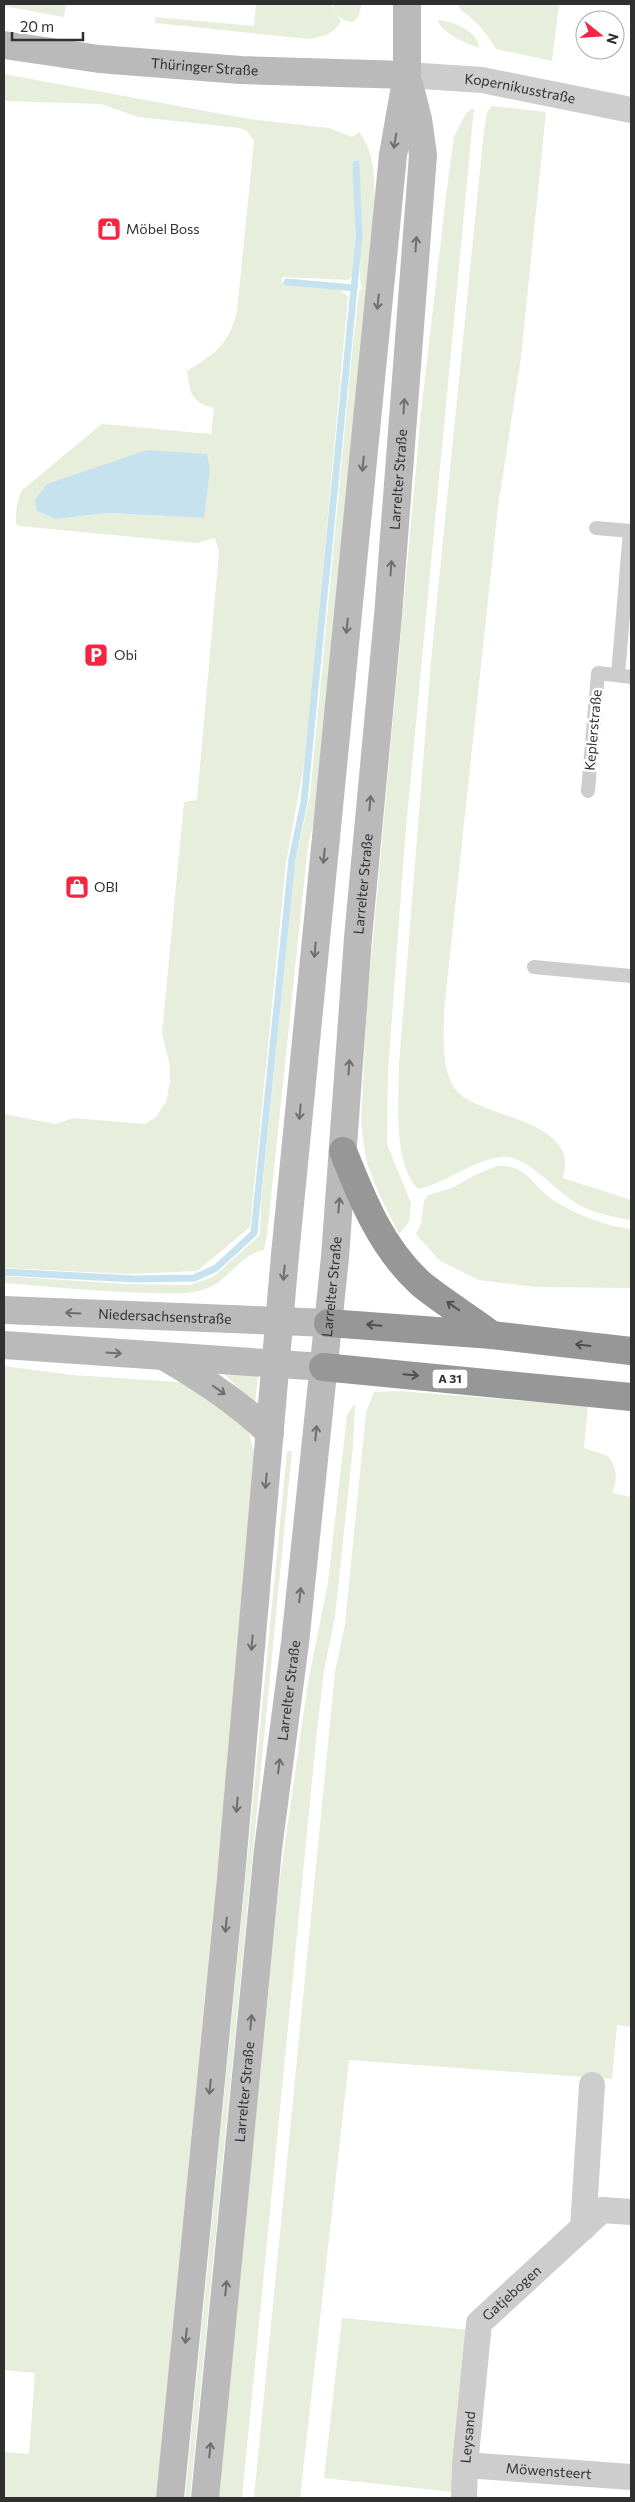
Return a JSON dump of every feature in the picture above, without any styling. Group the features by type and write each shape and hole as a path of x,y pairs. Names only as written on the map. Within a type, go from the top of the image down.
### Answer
{"highway":[{"path":"343,1151 374,1225 400,1261 422,1284 492,1335"},
{"path":"328,1323 492,1335 631,1351"},
{"name":"A 31","path":"323,1367 631,1397"}],"main road":[{"name":"Larrelter Straße","path":"170,2498 231,1877 279,1322 393,155 407,76 407,4"},
{"name":"Thüringer Straße","path":"4,45 99,59 241,70 407,76"},
{"name":"Larrelter Straße","path":"205,2498 268,1849 295,1643 328,1323 343,1151 358,938 388,616 423,155 418,119 407,76"},
{"name":"Niedersachsenstraße","path":"4,1310 328,1323"},
{"path":"4,1345 323,1367"},
{"path":"162,1356 221,1391 241,1406 270,1433"}],"street":[{"name":"Kopernikusstraße","path":"407,76 482,80 631,110"},
{"path":"583,2228 592,2085"},
{"name":"Gatjebogen","path":"474,2375 479,2323 602,2210 631,2212"},
{"name":"Leysand","path":"464,2498 465,2465 474,2375"},
{"name":"Möwensteert","path":"465,2465 631,2477"}],"lane":[{"path":"596,528 630,531 625,676"},
{"name":"Keplerstraße","path":"588,791 598,673 625,676"},
{"path":"534,967 631,976"}],"green space":[{"path":"4,4 66,4 64,17 4,6"},
{"path":"256,4 331,4 341,21 335,29 327,34 308,39 155,23 155,17 254,26"},
{"path":"333,4 362,4 358,17 353,22 346,21 340,17 335,11"},
{"path":"458,4 559,4 552,61 496,49 488,36 461,10"},
{"path":"437,20 449,22 469,31 478,42 479,48 450,34"},
{"path":"4,74 249,119 329,128 352,137 359,132 368,148 373,165 375,201 321,795 308,845 267,1236 264,1250 241,1262 221,1281 205,1289 192,1292 115,1292 4,1283 4,1276 126,1284 190,1285 213,1277 260,1235 261,1203 295,863 310,795 353,343 359,292 362,288 360,280 359,163 354,159 355,239 352,276 348,280 283,277 281,280 286,285 339,290 348,296 306,754 286,863 250,1227 197,1271 128,1274 4,1268 4,1114 55,1124 73,1118 145,1124 156,1117 166,1102 170,1082 170,1066 162,1033 184,802 197,800 219,552 215,538 196,543 19,526 16,524 18,502 22,490 102,424 211,434 214,408 200,403 193,395 187,371 220,347 230,332 237,311 254,141 247,131 240,128 138,117 101,104 4,101","holes":["147,450 204,518 108,513 56,519 98,468"]},
{"path":"492,106 546,112 521,357 498,507 444,1010 445,1059 449,1078 462,1096 476,1104 530,1124 546,1133 558,1144 565,1159 563,1178 631,1200 631,1220 583,1207 563,1194 532,1168 521,1161 511,1158 490,1159 440,1182 419,1189 410,1178 404,1164 401,1148 398,1112 399,1064 432,650 484,130 487,112"},
{"path":"474,108 405,839 388,1072 387,1144 411,1203 409,1222 399,1234 378,1192 366,1160 361,1122 367,1005 421,413 446,196 454,137 466,113"},
{"path":"497,1166 508,1166 524,1173 550,1198 575,1212 593,1220 631,1229 631,1288 536,1287 479,1280 440,1261 416,1234 421,1224 424,1201 428,1195 452,1188 473,1176"},
{"path":"4,1366 72,1375 178,1382 211,1394 233,1413 249,1433 257,1463 156,2498 4,2498 4,2452 29,2454 35,2373 4,2370"},
{"path":"223,1373 258,1375 255,1404"},
{"path":"399,1391 588,1406 584,1448 608,1456 616,1474 612,1493 631,1497 631,2027 617,2025 612,2079 349,2060 300,2498 254,2498 335,1672 345,1624 366,1412 374,1392"},
{"path":"355,1403 353,1447 335,1617 324,1671 317,1730 242,2498 218,2498 279,1885 308,1682 328,1582 347,1415"},
{"path":"287,1451 292,1451 190,2498 185,2498"},
{"path":"342,2318 471,2330 452,2492 324,2478"}],"water":[{"path":"147,450 207,454 210,471 204,518 108,513 56,519 37,511 35,500 47,484"}],"waterway":[{"path":"4,1272 134,1279 194,1278 216,1268 254,1233 292,859 304,802 359,237 356,164"},
{"path":"287,282 354,288"}],"place":[{"name":"Möbel Boss","path":"109,229"},
{"name":"Obi","path":"96,655"},
{"name":"OBI","path":"77,887"}]}
